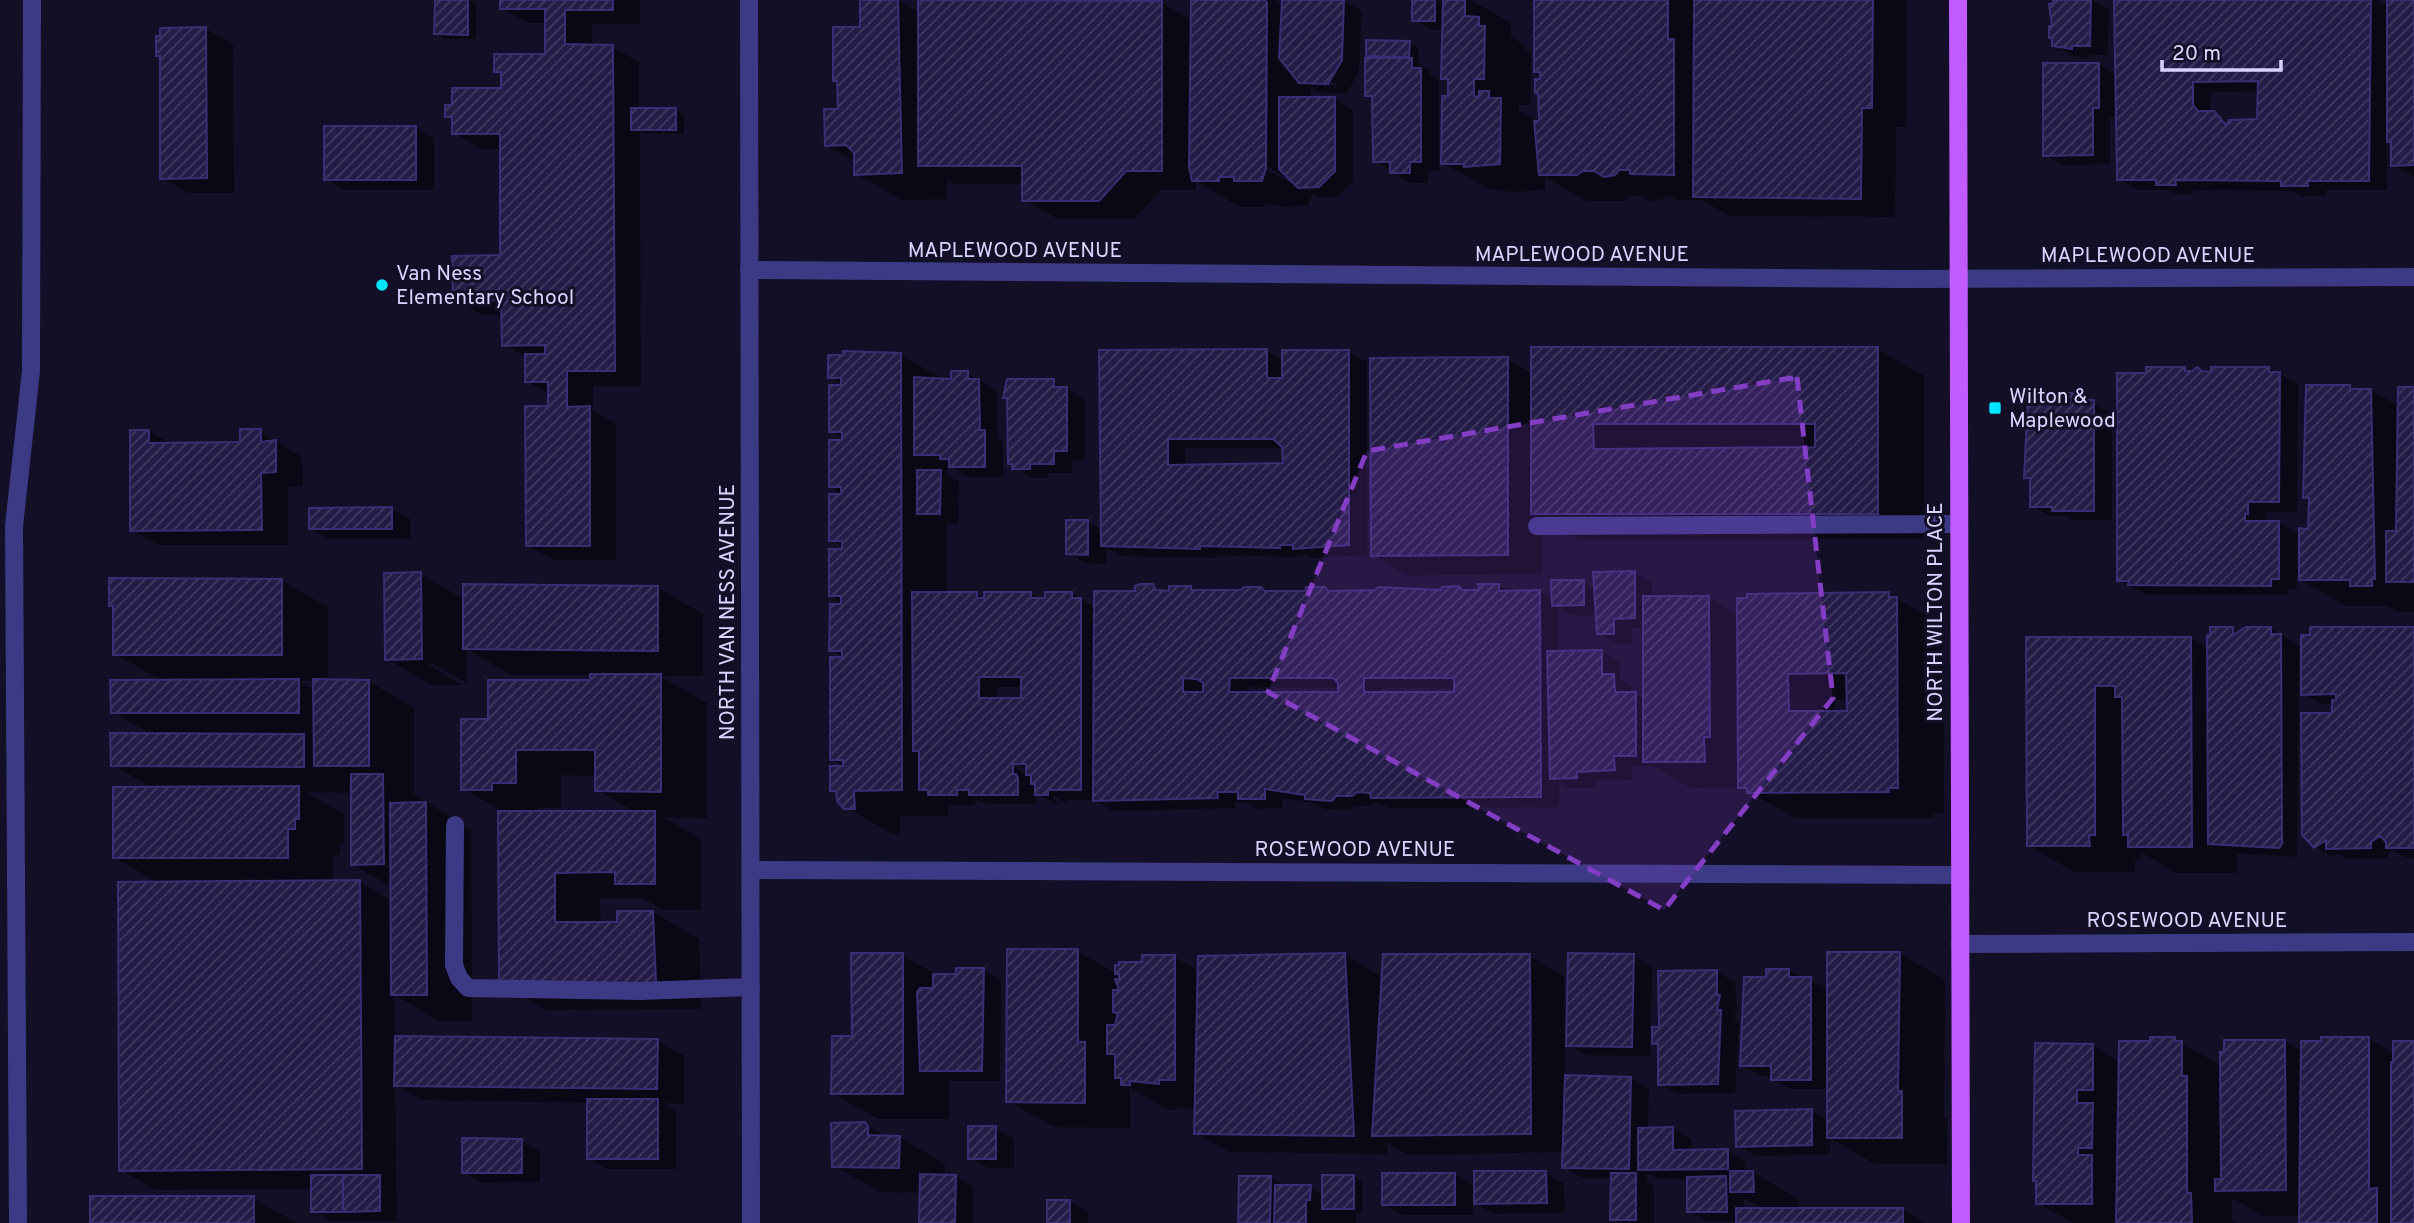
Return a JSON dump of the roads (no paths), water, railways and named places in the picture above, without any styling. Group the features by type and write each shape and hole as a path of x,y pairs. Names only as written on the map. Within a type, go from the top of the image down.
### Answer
{"main road":[{"name":"NORTH WILTON PLACE","path":"1958,0 1961,1223"}],"street":[{"path":"18,1223 14,526 31,371 32,0"},
{"name":"NORTH VAN NESS AVENUE","path":"748,0 751,1223"},
{"name":"MAPLEWOOD AVENUE","path":"749,270 1958,279 2414,276"},
{"path":"1537,526 1958,523"},
{"path":"455,825 454,965 459,978 468,988 640,991 751,987"},
{"name":"ROSEWOOD AVENUE","path":"751,870 1959,875"},
{"name":"ROSEWOOD AVENUE","path":"1960,944 2414,942"}],"place":[{"name":"Van Ness Elementary School","path":"382,285"},
{"name":"Wilton & Maplewood","path":"1995,408"}]}
